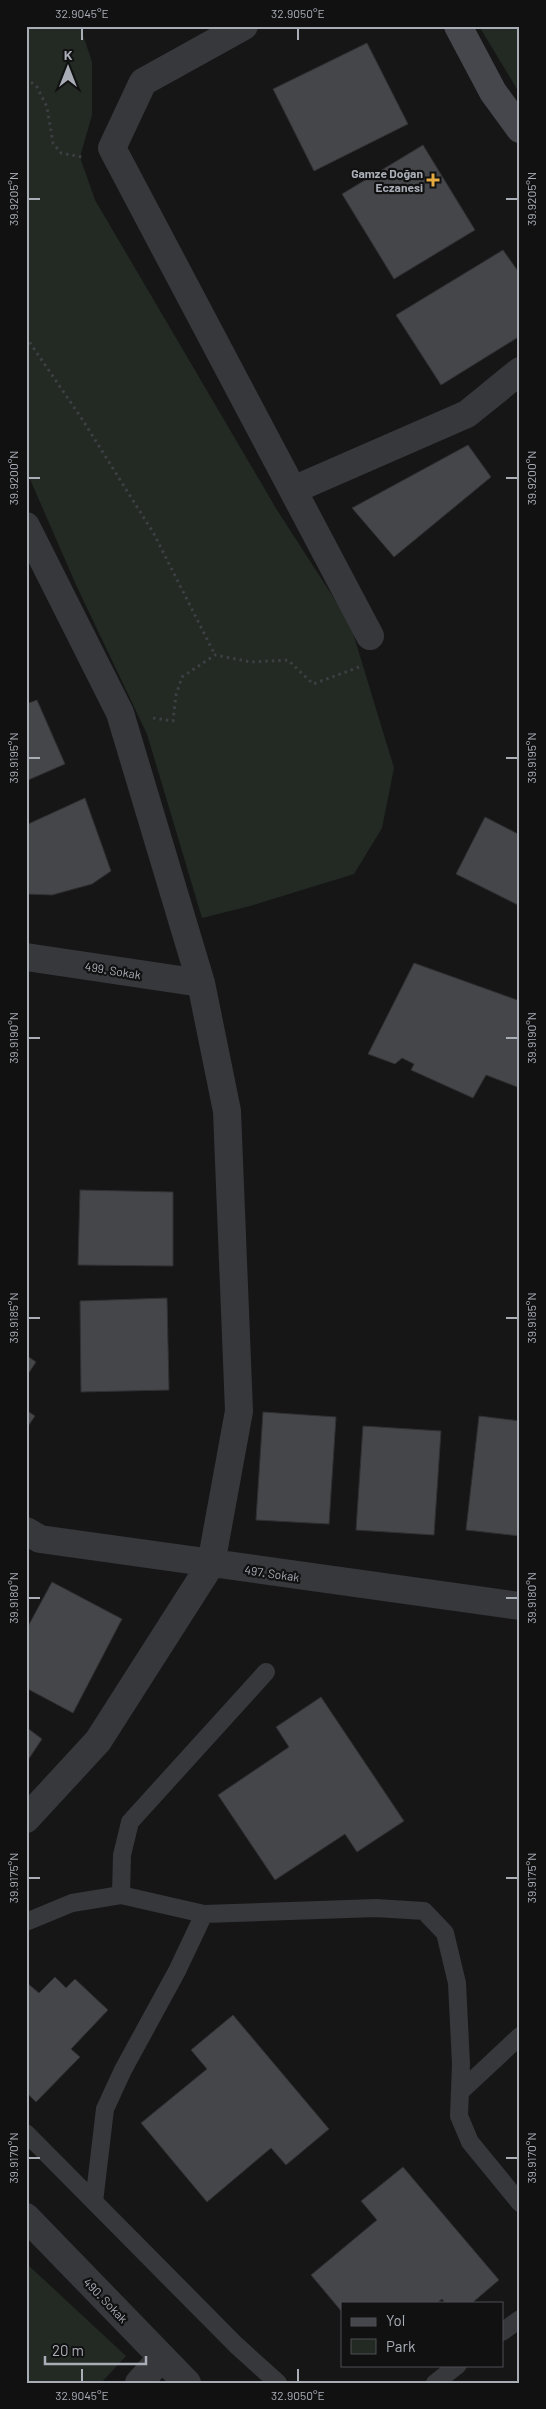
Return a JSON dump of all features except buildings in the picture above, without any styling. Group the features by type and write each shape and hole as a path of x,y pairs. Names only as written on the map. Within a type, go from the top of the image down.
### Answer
{"main road":[{"path":"458,26 493,92 520,129"}],"street":[{"path":"244,26 143,82 112,148 370,636"},
{"path":"293,490 467,414 520,371"},
{"path":"26,526 120,713 201,983 227,1111 239,1411 210,1564 98,1741 26,1819"},
{"name":"499. Sokak","path":"26,957 201,983"},
{"name":"497. Sokak","path":"26,1531 40,1539 520,1606"},
{"name":"490. Sokak","path":"26,2217 187,2383"},
{"path":"139,2383 162,2357"}],"lane":[{"path":"121,1895 122,1855 130,1822 266,1672"},
{"path":"26,1922 72,1903 121,1895 204,1914 376,1908 424,1911 445,1933 457,1983 459,2116 470,2142 520,2203"},
{"path":"94,2202 104,2110 123,2070 177,1971 204,1914"},
{"path":"460,2092 520,2036"},
{"path":"26,2133 236,2345 278,2383"},
{"path":"504,2331 520,2319"},
{"path":"435,2383 457,2366"}],"path":[{"path":"26,78 37,87 47,107 53,143 61,153 89,158 112,148"},
{"path":"26,337 82,419 154,534 215,655"},
{"path":"120,713 174,721 176,694 182,677 215,655 251,662 288,660 313,684 369,664 370,636"}],"green space":[{"path":"26,26 80,26 92,62 92,115 80,157 95,200 277,510 350,623 394,768 382,828 354,874 250,906 202,918 147,734 77,587 26,470"},
{"path":"479,26 520,26 520,94"},
{"path":"26,2263 126,2356 101,2383 26,2383"}],"place":[{"name":"Gamze Doğan Eczanesi","path":"433,180"}]}
